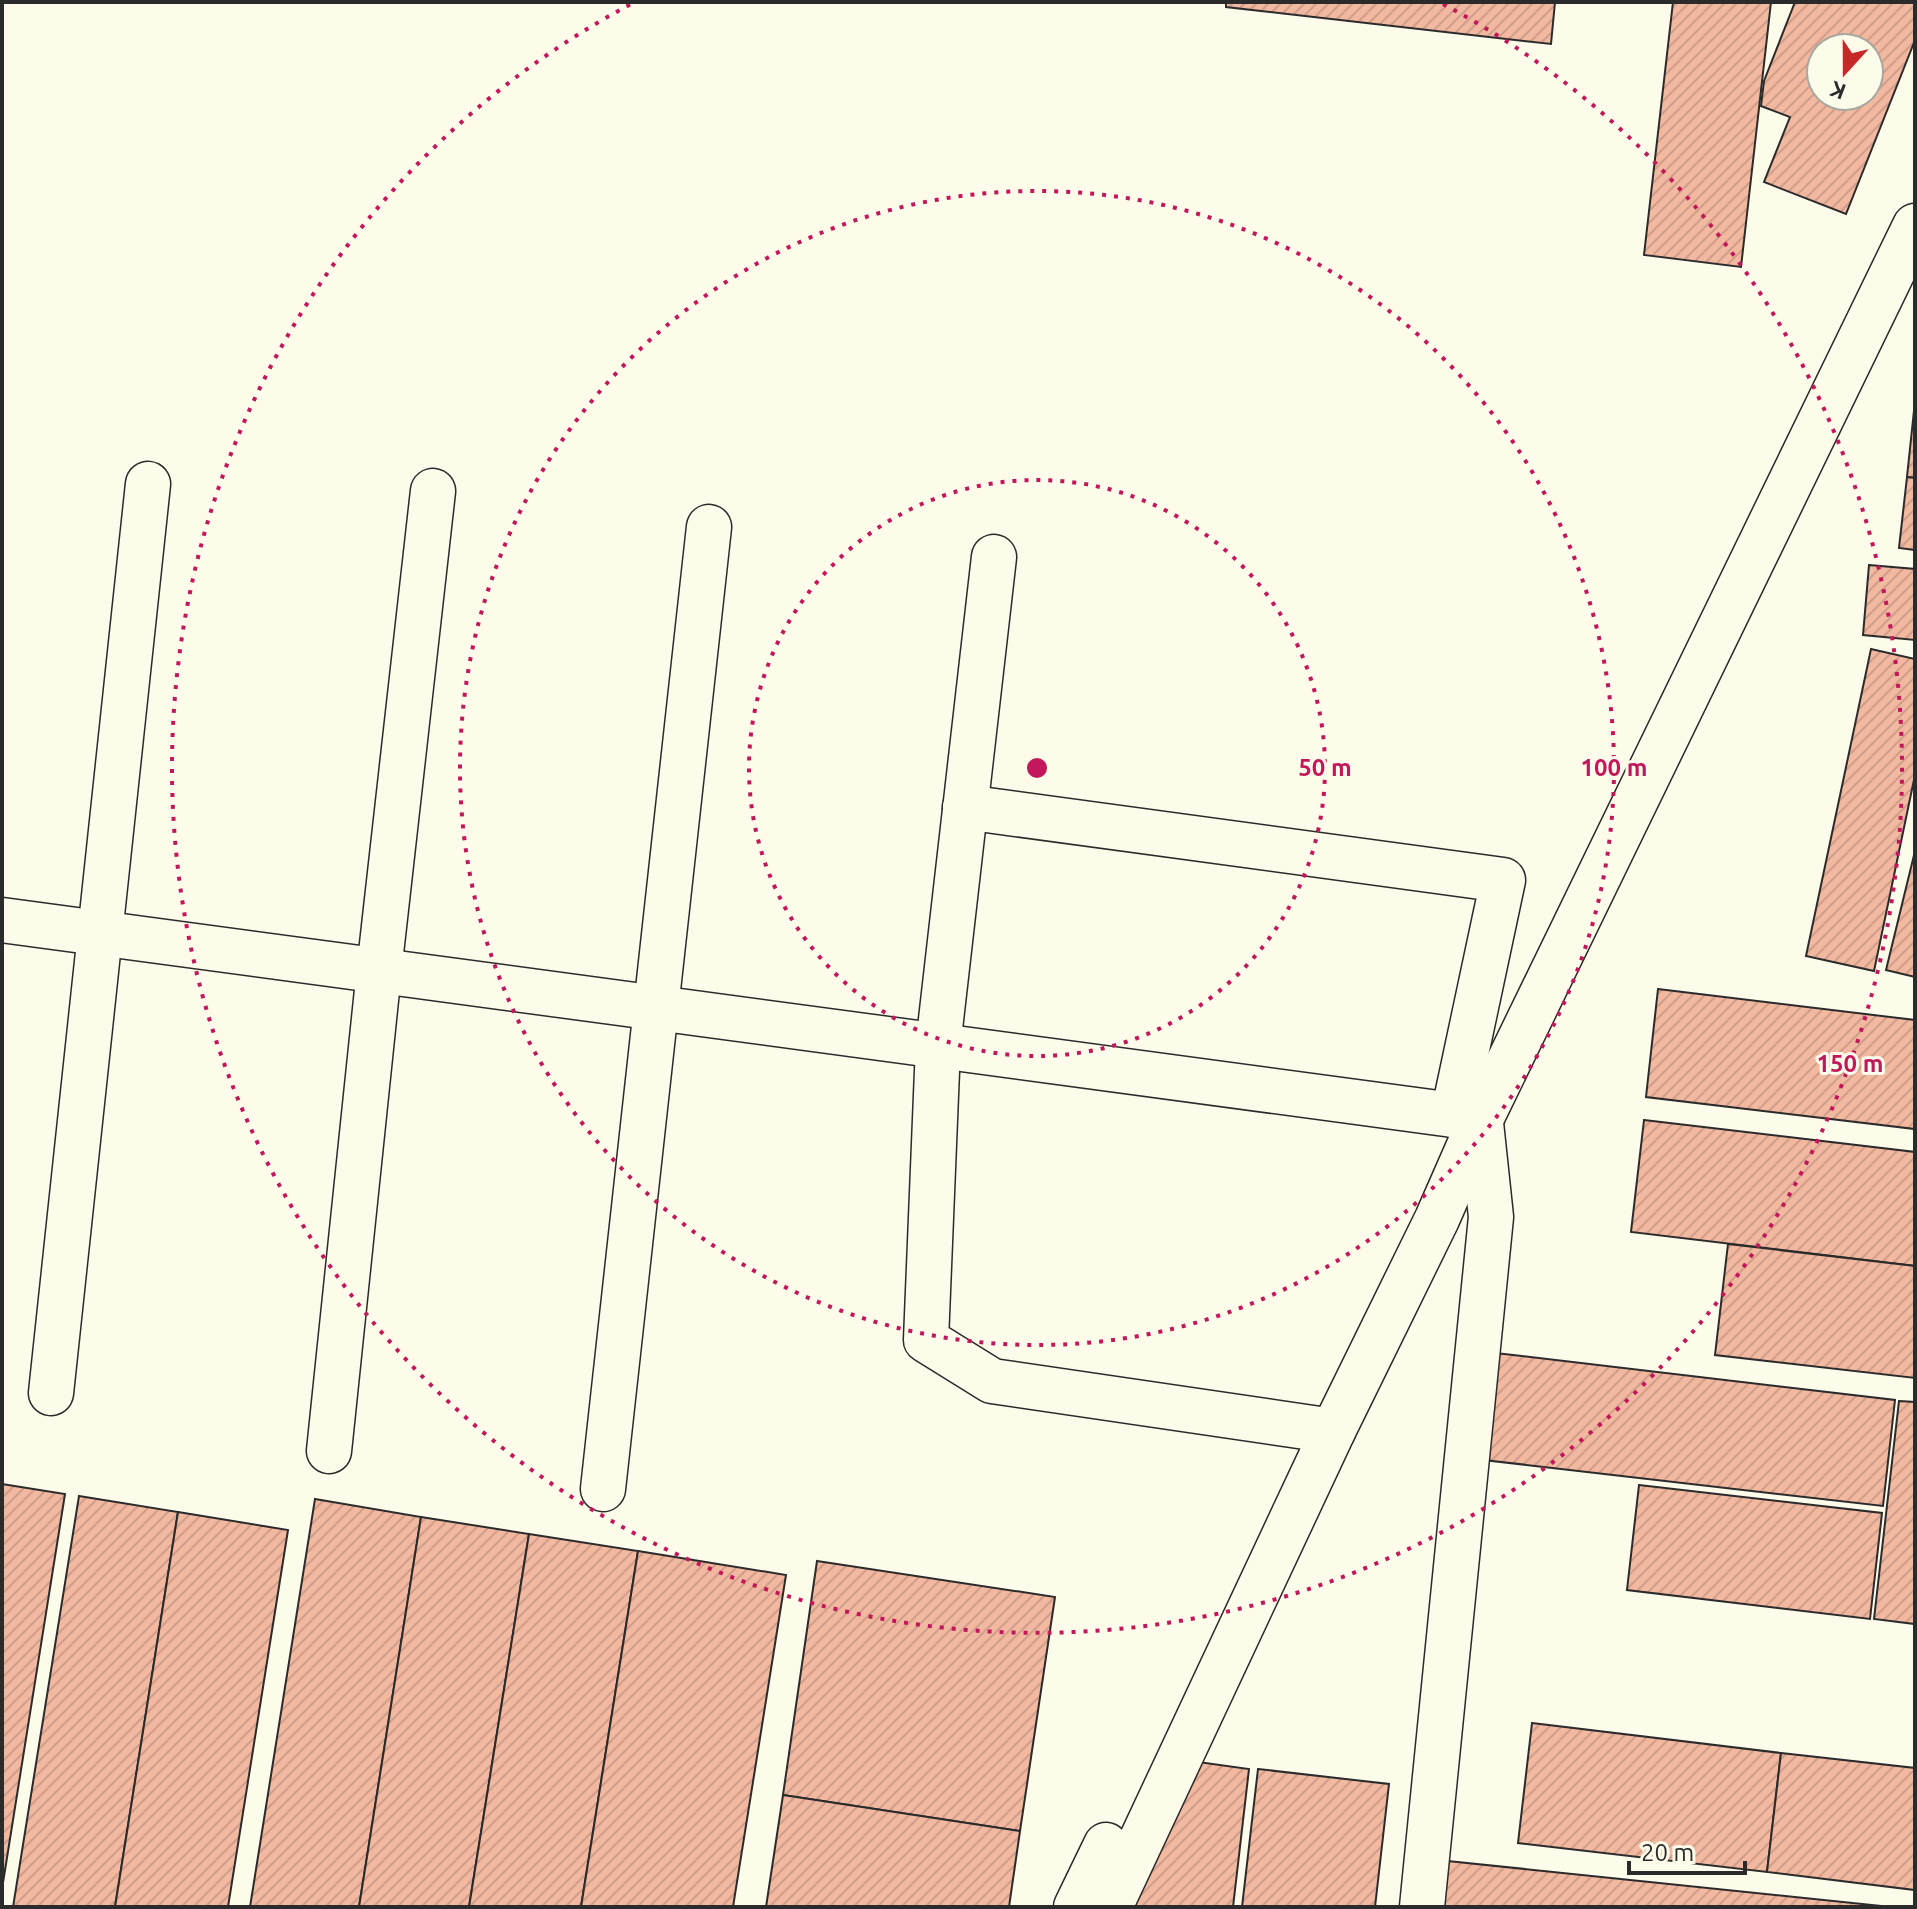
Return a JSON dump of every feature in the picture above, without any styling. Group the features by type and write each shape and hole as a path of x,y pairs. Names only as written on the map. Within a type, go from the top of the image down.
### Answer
{"street":[{"path":"1422,1907 1491,1217 1467,1118 1915,226"},
{"path":"51,1393 148,484"},
{"path":"329,1451 433,491"},
{"path":"603,1489 709,527"},
{"path":"994,557 938,1046 926,1340 992,1381 1319,1429"},
{"path":"965,807 1503,880 1467,1118 1437,1219 1319,1429 1076,1907"},
{"path":"2,920 1467,1118"},
{"path":"1110,1907 1319,1429"}],"building":[{"path":"1226,2 1555,2 1551,44 1226,7"},
{"path":"1673,2 1771,2 1741,267 1644,255"},
{"path":"1795,2 1915,2 1915,40 1846,214 1764,182 1790,117 1761,106 1764,81"},
{"path":"1915,401 1915,478 1907,477"},
{"path":"1907,477 1915,478 1915,550 1899,548"},
{"path":"1869,565 1915,569 1915,640 1863,635"},
{"path":"1871,649 1915,659 1915,775 1874,971 1806,956"},
{"path":"1915,851 1915,977 1886,970"},
{"path":"1658,989 1915,1020 1915,1129 1646,1097"},
{"path":"1644,1120 1915,1152 1915,1266 1631,1232"},
{"path":"1728,1244 1915,1266 1915,1378 1715,1355"},
{"path":"1487,1352 1895,1400 1883,1506 1475,1459"},
{"path":"1899,1401 1915,1402 1915,1624 1874,1619"},
{"path":"2,1484 65,1494 2,1889"},
{"path":"1639,1485 1882,1513 1870,1619 1627,1590"},
{"path":"79,1496 178,1512 115,1907 13,1907"},
{"path":"315,1499 421,1517 359,1907 250,1907"},
{"path":"178,1512 288,1530 228,1907 115,1907"},
{"path":"421,1517 529,1534 469,1907 359,1907"},
{"path":"529,1534 638,1551 581,1907 469,1907"},
{"path":"638,1551 786,1575 733,1907 581,1907"},
{"path":"817,1561 1055,1597 1020,1831 783,1795"},
{"path":"1532,1723 1781,1753 1767,1872 1518,1843"},
{"path":"1781,1753 1915,1768 1915,1890 1767,1872"},
{"path":"1191,1761 1249,1769 1233,1907 1119,1907"},
{"path":"1258,1769 1389,1784 1375,1907 1242,1907"},
{"path":"783,1795 1020,1831 1009,1907 766,1907"},
{"path":"1438,1860 1891,1907 1433,1907"}]}
